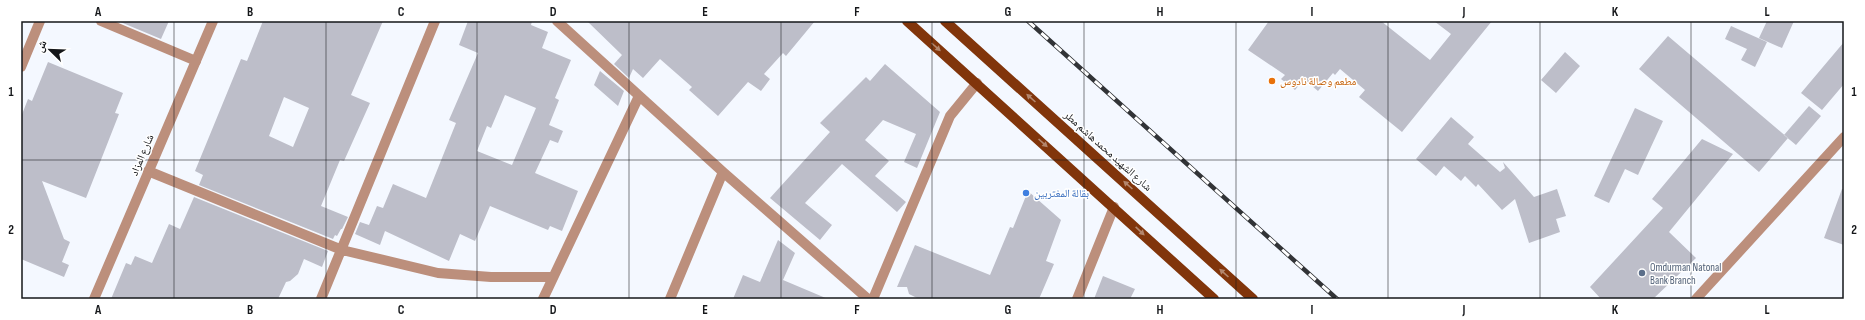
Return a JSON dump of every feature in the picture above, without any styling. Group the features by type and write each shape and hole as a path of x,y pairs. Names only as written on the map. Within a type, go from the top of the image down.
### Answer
{"main road":[{"path":"907,21 1214,299"},
{"name":"شارع الشهيد محمد هاشم مطر","path":"945,21 1253,299"}],"street":[{"path":"21,67 40,21"},
{"path":"101,21 196,61"},
{"name":"شارع المزاد","path":"94,299 213,21"},
{"path":"321,299 435,21"},
{"path":"558,21 723,172 868,299"},
{"path":"873,299 950,116 976,83"},
{"path":"543,299 639,96"},
{"path":"1696,299 1844,136"},
{"path":"148,171 342,250 438,273 491,277 552,278"},
{"path":"670,299 723,172"},
{"path":"1077,299 1114,207"}],"building":[{"path":"118,21 169,21 161,39"},
{"path":"263,21 383,21 351,95 370,103 344,161 340,160 321,206 348,217 342,229 333,239 199,185 203,175 195,171 241,59 247,61","holes":["284,97 309,108 293,147 269,136"]},
{"path":"468,21 532,21 531,25 548,32 542,48 571,60 555,98 559,100 549,125 563,131 558,143 550,140 535,173 578,191 562,231 550,226 548,230 490,206 475,241 460,234 449,261 385,231 380,245 355,234 360,222 369,225 377,206 383,208 393,184 426,198 456,123 449,120 478,53 459,45","holes":["505,95 536,108 512,165 477,151 487,126 491,128"]},
{"path":"587,21 815,21 786,56 783,53 764,74 770,79 761,91 748,82 718,116 689,90 692,87 660,59 643,78 633,69 629,78 614,64 622,55"},
{"path":"1269,21 1381,21 1430,60 1451,34 1434,21 1492,21 1402,132 1359,97 1365,90 1340,69 1335,75 1333,73 1318,91 1304,79 1295,90 1281,79 1285,75 1248,50"},
{"path":"1767,21 1794,21 1782,48 1759,38"},
{"path":"1731,26 1767,42 1755,67 1741,60 1747,49 1725,39"},
{"path":"1668,36 1788,138 1759,172 1639,69"},
{"path":"1844,42 1844,84 1822,110 1801,93"},
{"path":"1565,52 1580,66 1556,93 1541,80"},
{"path":"48,62 123,93 115,113 119,114 86,198 42,181 64,239 70,242 62,262 69,265 64,277 21,259 21,117 28,99 32,101"},
{"path":"885,64 940,112 917,168 904,162 916,134 883,120 865,140 889,161 875,176 906,202 897,212 842,164 805,203 832,225 820,240 770,198 830,132 820,123 866,77 870,81"},
{"path":"600,71 624,91 618,106 594,85"},
{"path":"1809,106 1821,116 1796,145 1784,135"},
{"path":"1635,108 1663,121 1638,175 1625,169 1609,203 1594,196"},
{"path":"1451,117 1474,137 1468,144 1500,172 1505,168 1503,162 1534,197 1557,189 1566,216 1556,219 1560,232 1529,243 1515,199 1502,210 1478,184 1476,187 1465,176 1461,181 1444,166 1436,176 1416,159"},
{"name":"Omdurman Natonal Bank Branch","path":"1702,139 1733,154 1669,232 1696,258 1653,299 1601,299 1590,287 1663,208 1652,199"},
{"path":"1842,189 1844,189 1844,245 1824,238"},
{"path":"1028,191 1061,220 1046,261 1054,264 1039,299 919,299 909,294 907,287 897,287 915,245 990,275 1010,227 1013,228"},
{"path":"194,197 328,251 322,267 304,259 298,274 290,281 286,282 278,299 111,299 126,263 131,265 135,256 152,263 169,224 180,229"},
{"path":"778,240 795,253 783,280 828,299 733,299 743,275 760,282"},
{"path":"1103,276 1135,289 1130,299 1094,299"}],"railway":[{"path":"1028,21 1337,299"}],"place":[{"name":"مطعم وصالة نادوس","path":"1272,81"},
{"name":"بقالة المغتربين","path":"1026,193"},
{"name":"Omdurman Natonal Bank Branch","path":"1642,273"}]}
